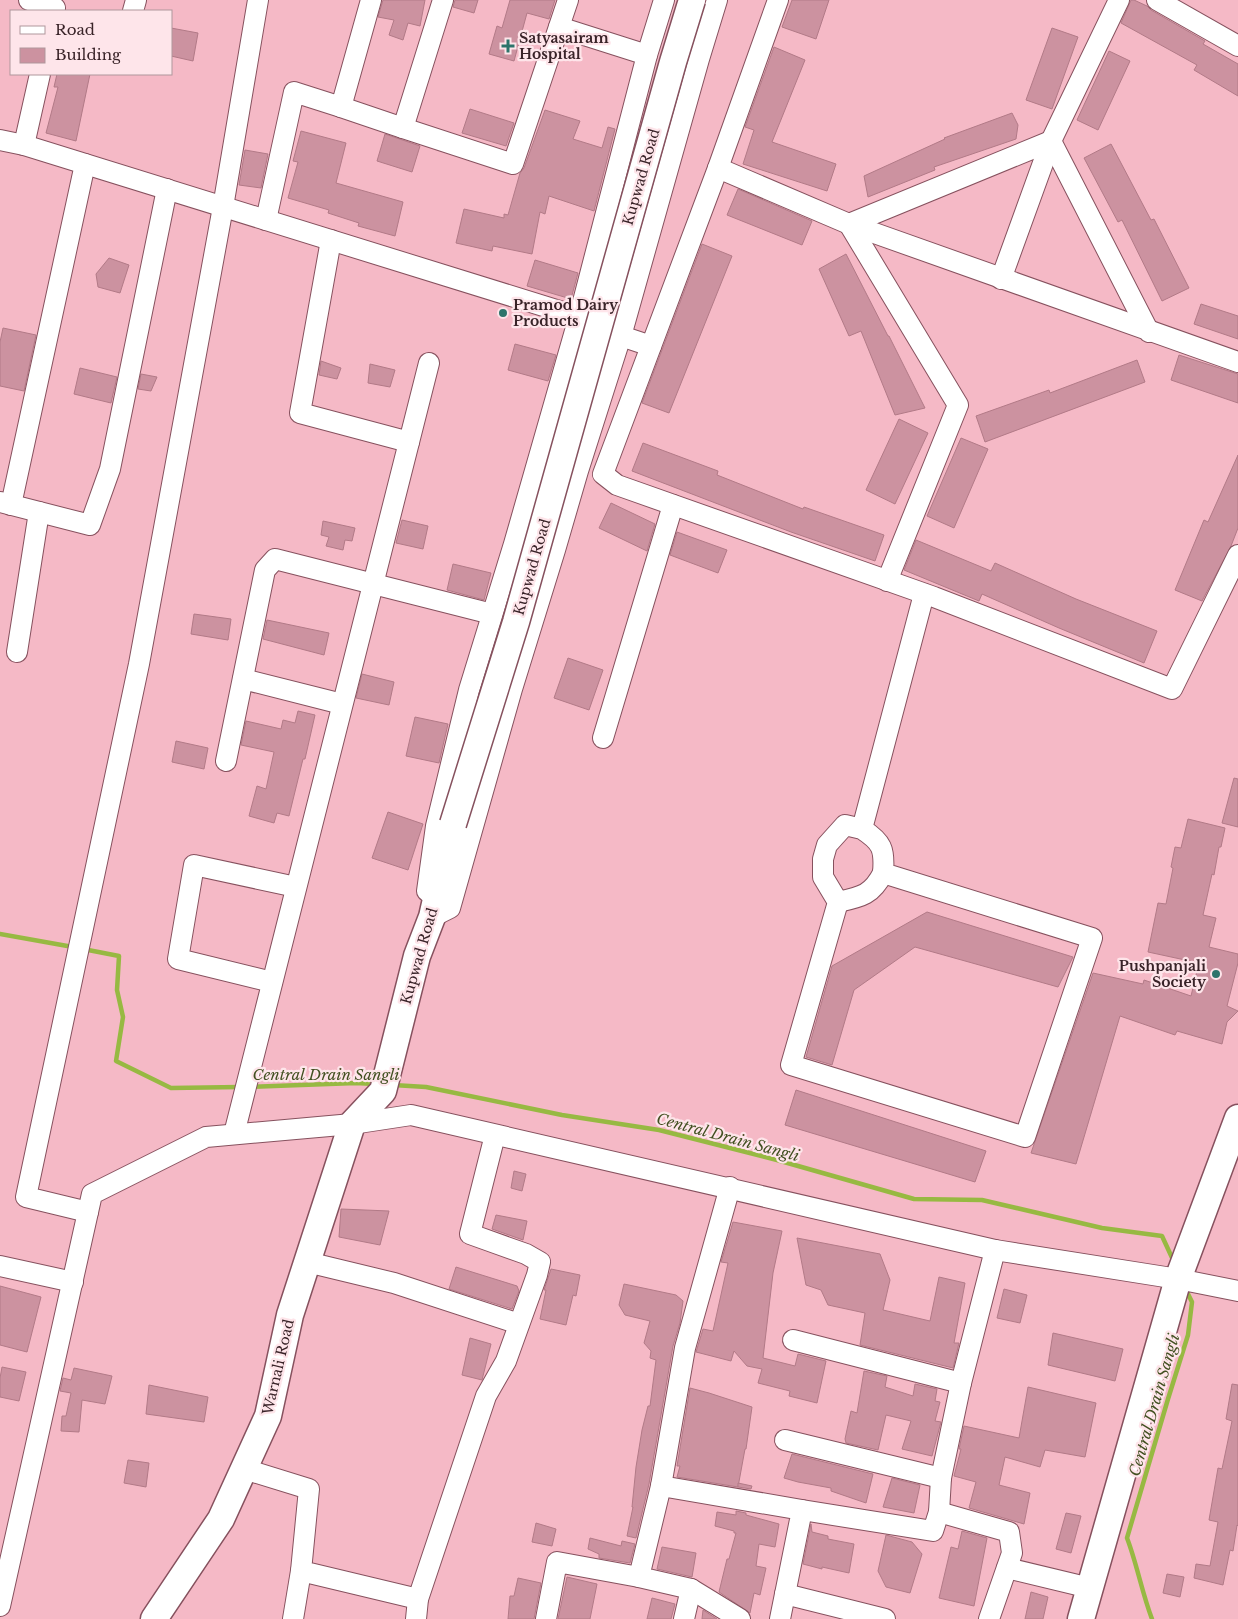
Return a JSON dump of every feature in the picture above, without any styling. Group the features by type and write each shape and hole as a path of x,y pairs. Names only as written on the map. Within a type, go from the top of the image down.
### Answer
{"main road":[{"name":"Kupwad Road","path":"352,1124 383,1091 418,956 432,917 453,824 519,612 692,0"},
{"path":"1081,1619 1178,1279 1238,1118"},
{"name":"Warnali Road","path":"154,1619 221,1519 268,1416 290,1315 352,1124"}],"street":[{"path":"29,0 59,10"},
{"path":"88,1212 26,1197 139,664 223,207 258,0"},
{"path":"341,107 371,0"},
{"path":"403,128 443,0"},
{"path":"266,220 294,92 513,164 568,0"},
{"path":"418,956 436,826 469,690 579,317 647,55 664,0"},
{"path":"432,917 450,908 512,689 621,336 717,0"},
{"path":"603,474 718,168 778,0"},
{"path":"1001,279 1051,141 1120,0"},
{"path":"1157,0 1238,46"},
{"path":"559,27 647,55"},
{"path":"24,145 40,75"},
{"path":"0,140 24,145 579,317 621,336 651,346"},
{"path":"849,224 1051,141"},
{"path":"1051,141 1149,332"},
{"path":"85,164 6,503 90,524 110,469 167,189"},
{"path":"718,168 849,224 1238,362"},
{"path":"849,224 958,406 887,581"},
{"path":"330,240 300,413 409,442"},
{"path":"234,1134 429,363"},
{"path":"578,471 603,474 617,485 924,594 1172,689 1238,555"},
{"path":"603,738 673,505"},
{"path":"17,652 39,512"},
{"path":"226,761 265,570 275,559 492,614"},
{"path":"862,829 924,594"},
{"path":"243,679 342,704"},
{"path":"838,902 863,896 877,885 883,873 885,855 876,838 862,829 845,825 827,845 823,859 823,877 838,902 791,1065 1025,1138 1092,938 883,873"},
{"path":"272,982 178,959 194,865 296,887"},
{"path":"0,1606 92,1194 206,1137 352,1124 412,1115 730,1187 995,1250 1178,1279 1238,1291"},
{"path":"301,1571 417,1609 486,1396 506,1361 540,1262 526,1254 470,1234 495,1135"},
{"path":"639,1577 661,1486 684,1348 730,1187"},
{"path":"661,1486 933,1531 939,1512 941,1478 961,1383 995,1250"},
{"path":"307,1262 394,1283 519,1324"},
{"path":"0,1266 72,1282"},
{"path":"793,1340 961,1383"},
{"path":"785,1440 941,1478"},
{"path":"244,1468 309,1489 301,1571 293,1619"},
{"path":"780,1619 802,1510"},
{"path":"939,1512 1009,1532 1012,1553 989,1619"},
{"path":"546,1619 557,1562 691,1589 740,1619"},
{"path":"1007,1568 1090,1588"},
{"path":"684,1619 691,1589"},
{"path":"785,1594 850,1614 885,1619"}],"building":[{"path":"383,0 425,0 420,26 408,23 403,40 389,35 394,20 378,17"},
{"path":"455,0 478,0 474,13 453,7"},
{"path":"510,0 555,0 549,19 527,13 514,61 489,54 497,26 502,28"},
{"path":"792,0 829,0 816,39 782,27"},
{"path":"1131,0 1147,6 1205,41 1203,44 1238,64 1238,96 1194,70 1197,65 1121,23"},
{"path":"172,28 198,33 193,61 172,56"},
{"path":"1052,28 1078,37 1052,109 1026,100"},
{"path":"774,47 805,60 772,142 836,164 827,191 743,164 754,130 745,127"},
{"path":"1109,51 1130,61 1098,130 1077,120"},
{"path":"57,75 90,75 76,141 46,133 58,87 54,87"},
{"path":"470,109 514,123 506,146 462,133"},
{"path":"545,110 580,121 573,139 602,148 608,127 615,129 594,211 549,196 545,214 540,212 532,254 493,246 492,251 456,243 464,209 504,218 504,214 508,215 520,173 524,168"},
{"path":"1012,113 1018,125 1016,139 934,167 935,170 868,197 864,176 944,138"},
{"path":"301,131 346,143 336,183 403,202 395,236 358,226 359,223 328,213 329,210 288,198 298,162 293,161"},
{"path":"385,134 420,146 412,172 377,161"},
{"path":"1111,144 1151,220 1154,219 1189,288 1162,301 1122,220 1118,222 1084,158"},
{"path":"245,150 268,154 261,188 239,185"},
{"path":"738,189 812,221 802,245 727,215"},
{"path":"702,244 732,256 669,413 642,403"},
{"path":"846,254 925,408 895,415 861,331 849,336 819,269"},
{"path":"109,258 129,265 120,293 98,287 96,274"},
{"path":"535,260 578,273 571,299 527,286"},
{"path":"1201,304 1238,316 1238,339 1194,324"},
{"path":"3,328 36,335 24,391 0,386 0,342"},
{"path":"515,344 556,355 548,381 508,370"},
{"path":"1179,355 1238,374 1238,403 1171,380"},
{"path":"1137,360 1145,382 985,442 976,416 1049,390 1050,393"},
{"path":"321,361 341,368 337,379 319,375"},
{"path":"370,364 395,370 390,387 368,383"},
{"path":"80,368 117,377 111,403 74,394"},
{"path":"141,374 157,377 151,391 138,389"},
{"path":"899,419 928,433 895,504 866,490"},
{"path":"961,438 988,449 954,528 927,516"},
{"path":"643,443 718,471 717,475 803,509 804,507 884,535 875,561 791,532 632,471"},
{"path":"1238,455 1238,528 1231,546 1202,601 1175,590 1204,520 1208,522"},
{"path":"611,503 655,524 647,551 599,528"},
{"path":"402,520 428,526 423,549 396,543"},
{"path":"323,521 355,528 352,541 345,540 343,550 326,546 329,537 321,535"},
{"path":"677,532 727,550 718,573 670,555"},
{"path":"916,540 991,571 995,563 1076,599 1157,631 1144,663 982,594 979,601 904,570"},
{"path":"453,564 491,573 484,600 447,590"},
{"path":"194,614 231,619 228,640 191,634"},
{"path":"267,620 329,633 324,655 263,639"},
{"path":"568,658 603,670 589,710 554,698"},
{"path":"362,674 394,682 389,705 356,698"},
{"path":"298,711 315,715 289,816 277,813 274,823 249,816 257,786 266,789 274,752 241,745 246,721 281,729 283,720 295,723"},
{"path":"415,717 448,724 439,763 406,756"},
{"path":"176,741 208,748 204,769 172,762"},
{"path":"1234,778 1238,779 1238,827 1222,823"},
{"path":"388,812 423,824 408,870 372,858"},
{"path":"1188,819 1225,828 1203,915 1216,918 1209,947 1238,954 1238,963 1227,1006 1238,1011 1227,1022 1222,1044 1177,1031 1175,1035 1120,1016 1076,1164 1031,1153 1093,973 1143,984 1144,980 1191,996 1199,963 1148,952 1158,903 1166,904 1175,847 1181,848"},
{"path":"927,912 1073,957 1058,987 915,947 854,990 832,1065 806,1057 832,966"},
{"path":"796,1090 986,1151 975,1182 785,1125"},
{"path":"514,1171 526,1174 522,1191 511,1188"},
{"path":"341,1209 389,1211 380,1245 339,1237"},
{"path":"496,1215 527,1221 523,1240 492,1229"},
{"path":"733,1222 782,1231 773,1273 763,1358 795,1366 798,1354 826,1361 817,1403 789,1396 790,1391 758,1383 762,1369 747,1366 734,1351 731,1361 696,1352 703,1329 713,1331 728,1263 721,1262"},
{"path":"797,1238 880,1254 890,1280 883,1310 930,1321 939,1277 965,1283 954,1343 959,1343 953,1368 860,1345 865,1313 828,1305 821,1290 806,1285"},
{"path":"456,1267 517,1286 519,1291 512,1309 449,1289"},
{"path":"551,1269 580,1275 576,1296 573,1295 566,1325 540,1319 546,1290 544,1290"},
{"path":"624,1284 676,1295 683,1301 680,1323 673,1346 649,1484 636,1538 627,1536 633,1507 636,1467 642,1430 648,1406 650,1406 656,1360 650,1358 651,1351 644,1343 650,1321 625,1315 619,1305"},
{"path":"0,1286 41,1297 27,1352 0,1345"},
{"path":"1004,1289 1027,1295 1020,1323 997,1318"},
{"path":"1053,1333 1123,1349 1115,1381 1048,1365"},
{"path":"470,1338 491,1344 482,1380 462,1375"},
{"path":"2,1367 26,1372 19,1401 0,1397"},
{"path":"74,1368 112,1376 105,1404 82,1400 79,1432 61,1431 62,1416 66,1416 71,1393 60,1391 63,1378 71,1380"},
{"path":"864,1371 887,1376 885,1387 913,1396 915,1384 937,1389 935,1401 940,1402 935,1421 941,1422 932,1456 902,1449 911,1421 886,1415 878,1450 846,1443 845,1439 851,1411 857,1413"},
{"path":"1232,1384 1238,1385 1238,1526 1233,1551 1230,1550 1223,1585 1194,1578 1196,1564 1210,1566 1218,1522 1209,1520 1218,1468 1222,1469 1232,1421 1226,1419"},
{"path":"149,1385 208,1397 204,1422 146,1414"},
{"path":"1028,1387 1096,1403 1085,1457 1045,1450 1040,1467 1005,1457 999,1485 1030,1493 1024,1524 969,1508 976,1482 954,1476 961,1449 959,1449 964,1426 1019,1438"},
{"path":"690,1388 752,1407 738,1487 677,1477 680,1466 677,1466"},
{"path":"792,1454 873,1474 866,1503 831,1491 831,1488 784,1478"},
{"path":"128,1460 149,1463 146,1487 124,1483"},
{"path":"892,1478 920,1485 914,1513 883,1507"},
{"path":"738,1483 752,1486 751,1489 738,1487"},
{"path":"736,1511 779,1524 775,1547 759,1544 756,1566 766,1568 760,1595 754,1593 750,1613 719,1592 736,1533 715,1526 717,1512 736,1515"},
{"path":"1066,1513 1081,1516 1071,1553 1056,1549"},
{"path":"536,1523 556,1529 552,1546 532,1542"},
{"path":"811,1524 812,1532 828,1536 828,1539 854,1544 849,1573 803,1564"},
{"path":"962,1531 987,1538 974,1606 939,1598 951,1547 958,1549"},
{"path":"886,1535 912,1542 922,1554 910,1593 886,1587 878,1571"},
{"path":"590,1538 621,1546 622,1541 635,1544 630,1563 599,1558 599,1554 588,1549"},
{"path":"662,1547 696,1553 692,1577 657,1569"},
{"path":"1167,1574 1184,1577 1180,1597 1163,1593"},
{"path":"567,1577 597,1584 590,1619 558,1619"},
{"path":"518,1578 541,1583 534,1619 508,1619 510,1596 514,1596"},
{"path":"1031,1592 1048,1597 1043,1619 1025,1619"},
{"path":"652,1598 675,1604 671,1619 647,1619"},
{"path":"703,1610 717,1619 702,1619"}],"waterway":[{"name":"Central Drain Sangli","path":"0,934 73,947"},
{"name":"Central Drain Sangli","path":"83,949 119,956 117,990 123,1017 116,1061 171,1088 240,1087"},
{"name":"Central Drain Sangli","path":"250,1087 375,1084"},
{"name":"Central Drain Sangli","path":"393,1085 426,1087 562,1115 659,1130 777,1160 914,1199 982,1200 1102,1228 1162,1236 1174,1262"},
{"name":"Central Drain Sangli","path":"1152,1619 1127,1538 1188,1335 1192,1302 1186,1290"}],"place":[{"name":"Satyasairam Hospital","path":"508,46"},
{"name":"Pramod Dairy Products","path":"503,313"},
{"name":"Pushpanjali Society","path":"1216,974"}]}
